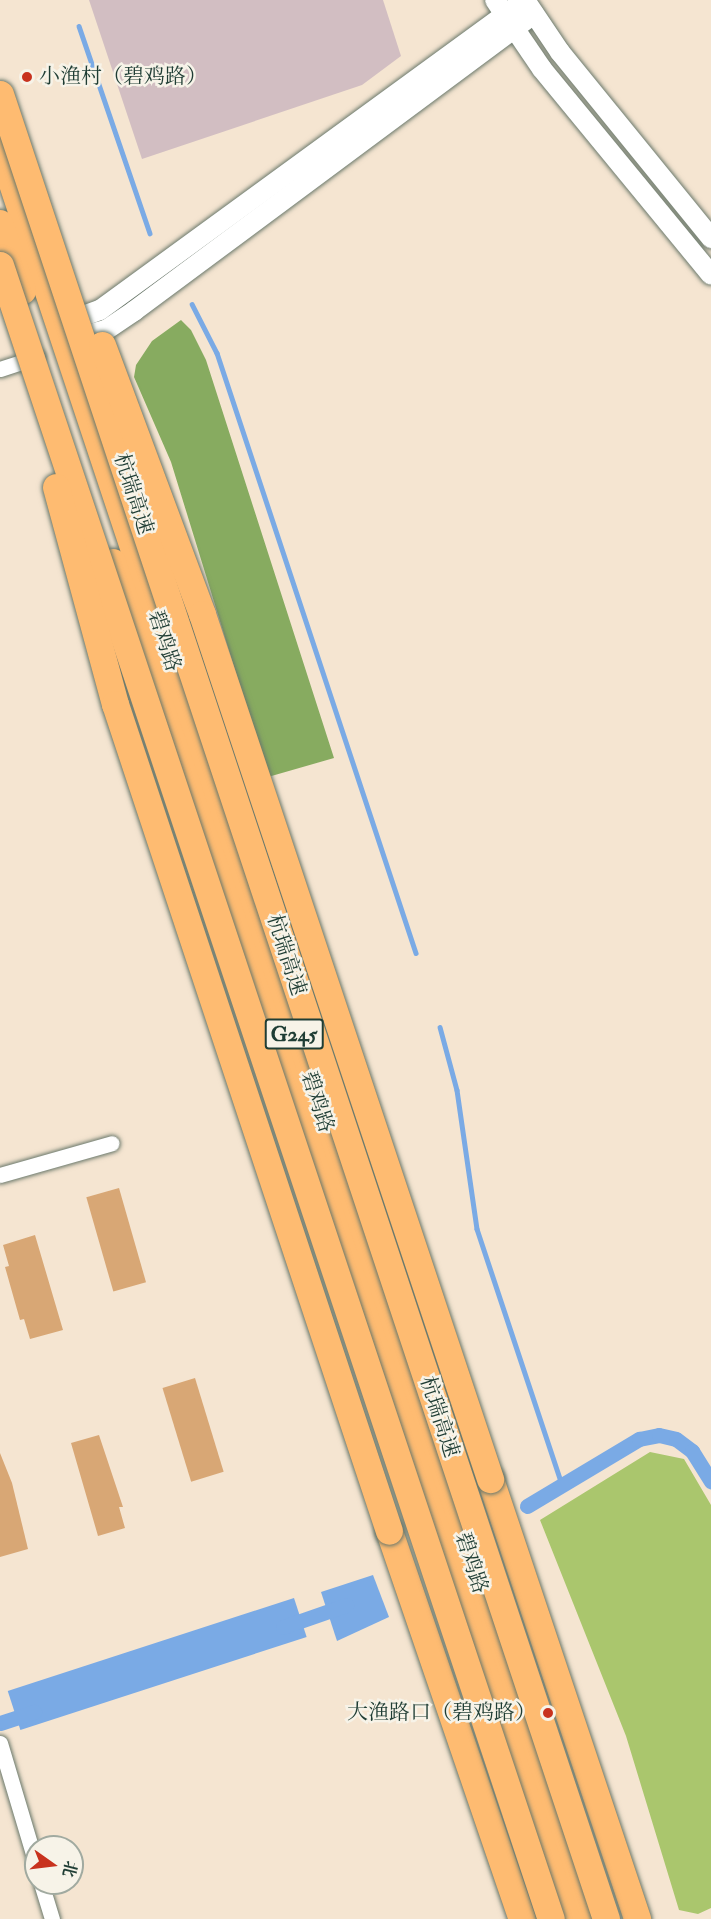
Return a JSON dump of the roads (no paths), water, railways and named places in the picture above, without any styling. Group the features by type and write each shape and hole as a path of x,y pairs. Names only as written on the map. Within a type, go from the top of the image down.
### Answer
{"highway":[{"path":"0,72 202,614 637,1919"},
{"name":"杭瑞高速","path":"0,94 606,1919"},
{"name":"碧鸡路","path":"0,148 56,340 567,1919"},
{"name":"碧鸡路","path":"0,224 56,340 589,1919"},
{"path":"0,265 551,1919"},
{"path":"0,278 114,704 389,1531 522,1919"}],"street":[{"path":"0,369 56,340 106,330 134,311 525,0 560,52 711,238"},
{"path":"505,14 542,69 711,275"},
{"path":"0,1175 112,1143"},
{"path":"0,1743 28,1835"},
{"path":"45,1895 52,1919"}],"water":[{"path":"373,1575 389,1617 337,1641 321,1592"},
{"path":"294,1598 307,1637 20,1730 8,1691"}],"waterway":[{"path":"79,26 150,233"},
{"path":"192,304 217,353 416,953"},
{"path":"440,1027 457,1090 477,1229 562,1485"},
{"path":"527,1506 639,1439 659,1435 676,1439 692,1451 711,1482"},
{"path":"283,1627 346,1605"},
{"path":"0,1723 34,1712"}],"place":[{"name":"小渔村（碧鸡路）","path":"27,77"},
{"name":"大渔路口（碧鸡路）","path":"548,1713"}]}
